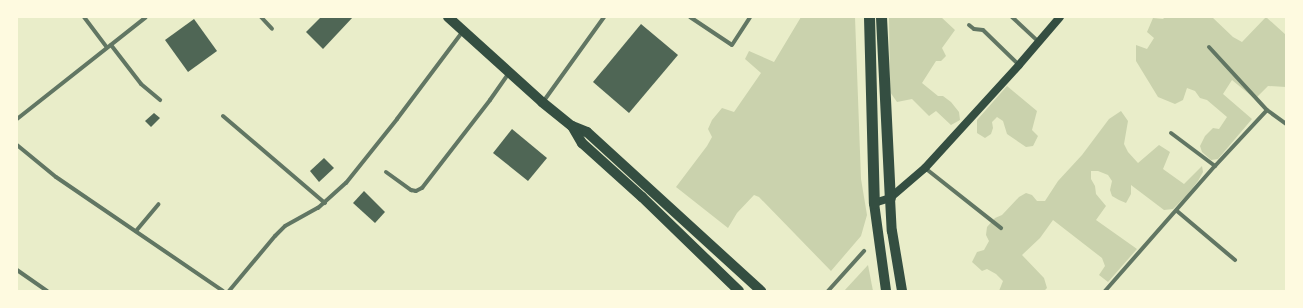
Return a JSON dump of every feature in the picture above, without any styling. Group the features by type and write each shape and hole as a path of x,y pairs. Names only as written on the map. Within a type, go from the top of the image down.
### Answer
{"highway":[{"path":"448,17 542,102 572,126 587,132 761,291"},
{"path":"869,17 874,203 886,291"},
{"path":"881,17 892,231 902,291"},
{"path":"572,126 582,143 642,197 739,291"}],"main road":[{"path":"874,203 890,198 925,168 1019,65 1060,17"}],"street":[{"path":"84,17 141,84 160,100"},
{"path":"17,119 146,17"},
{"path":"261,17 272,29"},
{"path":"542,102 604,17"},
{"path":"690,17 732,45 750,17"},
{"path":"1012,17 1038,41"},
{"path":"969,25 974,29 983,30 1019,65"},
{"path":"229,291 265,247 285,226 325,203 346,183 397,119 463,31"},
{"path":"1209,47 1267,110 1286,124"},
{"path":"386,172 411,190 416,191 422,188 490,100 509,72"},
{"path":"1105,291 1177,211 1215,166 1267,110"},
{"path":"223,116 325,203"},
{"path":"1171,133 1215,166"},
{"path":"17,145 56,177 223,291"},
{"path":"925,168 1000,228"},
{"path":"136,231 159,204"},
{"path":"1177,211 1235,260"},
{"path":"828,291 864,251"},
{"path":"17,270 47,291"}],"green space":[{"path":"801,17 855,17 861,179 867,215 861,236 831,271 759,197 754,195 737,213 728,228 676,187 707,146 712,137 708,129 712,120 722,108 734,112 761,73 745,59 749,51 774,62"},
{"path":"889,17 941,17 955,30 942,48 946,56 941,61 936,61 922,83 938,96 943,96 951,102 959,112 960,120 951,125 936,111 929,116 912,99 897,102 890,92"},
{"path":"1165,17 1212,17 1233,37 1242,42 1266,17 1286,35 1286,87 1268,86 1255,99 1232,80 1223,94 1252,119 1218,159 1211,160 1202,152 1200,146 1205,136 1213,128 1219,129 1227,117 1207,100 1200,98 1195,91 1187,88 1183,100 1175,104 1158,97 1136,61 1136,45 1147,49 1154,38 1147,32 1153,18 1163,19"},
{"path":"1007,86 1037,111 1032,130 1038,136 1033,146 1026,147 1007,134 1003,121 997,117 992,122 993,128 991,134 985,138 977,133 977,120"},
{"path":"1121,111 1128,121 1124,144 1128,152 1138,163 1159,145 1170,152 1163,169 1184,184 1202,166 1203,172 1198,181 1173,209 1164,210 1131,185 1131,194 1126,203 1119,200 1112,196 1110,190 1112,181 1108,175 1098,171 1091,171 1091,179 1095,186 1096,194 1106,206 1096,220 1137,249 1108,282 1099,275 1105,266 1102,258 1053,220 1040,238 1022,255 1044,278 1047,288 1044,291 999,291 1003,281 996,274 987,269 982,271 972,262 977,252 984,250 989,241 986,235 987,227 995,218 1002,215 1019,197 1026,193 1032,195 1037,201 1045,201 1058,181 1082,155 1109,119"},
{"path":"868,265 873,291 844,291"}],"building":[{"path":"321,17 353,17 323,49 306,32"},
{"path":"194,19 217,51 188,72 165,40"},
{"path":"641,24 678,55 629,113 593,82"},
{"path":"154,113 160,118 151,127 145,121"},
{"path":"512,129 547,158 528,181 493,153"},
{"path":"324,158 334,168 319,182 310,171"},
{"path":"364,191 385,212 375,223 353,203"}]}
